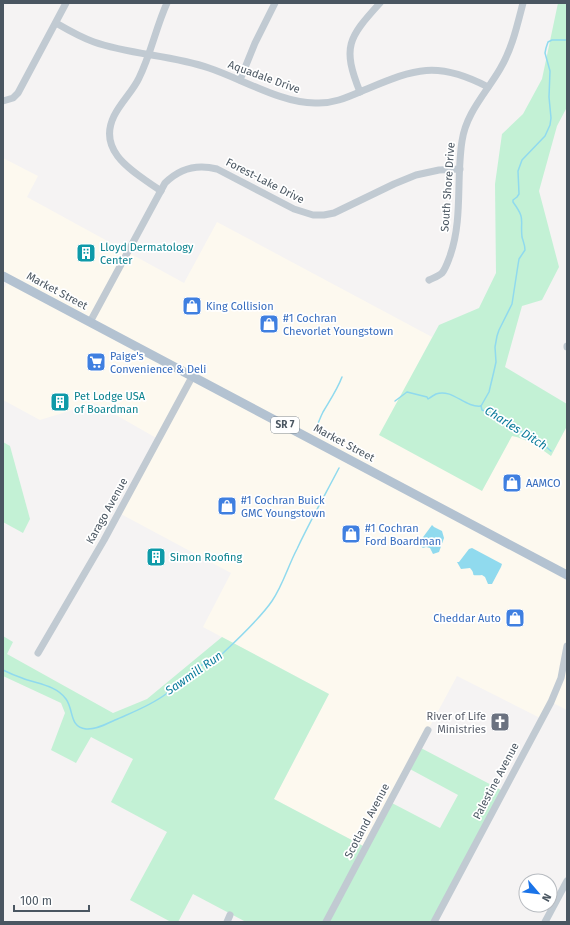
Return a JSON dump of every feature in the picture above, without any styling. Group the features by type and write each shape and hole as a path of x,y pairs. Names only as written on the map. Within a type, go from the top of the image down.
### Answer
{"main road":[{"name":"Market Street","path":"3,276 567,575"}],"street":[{"path":"3,101 13,98 18,93 66,3"},
{"path":"161,191 120,160 113,149 110,136 114,116 136,83 149,54 167,3"},
{"path":"240,80 255,43 275,3"},
{"path":"360,92 351,68 350,56 352,43 356,30 380,3"},
{"name":"South Shore Drive","path":"429,280 438,276 442,272 448,262 453,246 458,221 462,142 466,125 472,111 500,70 510,49 523,3"},
{"name":"Aquadale Drive","path":"56,23 94,42 194,64 288,99 310,103 335,102 404,74 427,70 441,70 456,73 488,87"},
{"name":"Forest-Lake Drive","path":"90,322 165,183 177,173 196,166 210,167 223,171 294,209 307,214 324,215 336,212 416,175 439,170 460,169"},
{"name":"Karago Avenue","path":"38,653 104,540 192,376"},
{"name":"Palestine Avenue","path":"434,922 551,702 561,678 567,646"},
{"name":"Scotland Avenue","path":"326,922 428,730"},
{"path":"545,922 567,881"},
{"path":"227,922 230,915"}],"shaded area":[{"path":"3,158 38,176 27,197 184,283 217,222 432,337 409,381 482,491 512,435 541,448 551,456 567,426 567,710 551,702 542,719 457,676 365,847 274,799 329,694 203,627 231,573 119,513 158,439 95,403 40,420 3,400 3,290 9,280 3,276"}],"green space":[{"path":"558,3 567,3 567,107 557,126 539,191 559,267 542,300 522,306 505,367 567,404 567,426 551,456 533,444 512,436 482,491 379,435 439,325 479,308 496,273 495,184 502,134 523,114 542,79"},
{"path":"3,442 10,446 30,519 23,533 3,522"},
{"path":"3,636 13,642 7,654 113,713 147,699 222,637 329,694 274,799 365,847 390,802 440,828 458,795 408,768 419,747 503,791 434,922 246,922 193,894 178,922 171,922 130,900 167,832 111,802 133,759 91,737 76,763 51,750 65,713 61,703 3,676"}],"water":[{"path":"432,525 442,531 444,538 439,552 433,554 430,548 423,548 418,544"},
{"path":"472,548 502,564 492,584 488,584 485,577 482,575 474,575 470,568 461,569 457,562 459,562 469,549"}],"waterway":[{"name":"Sawmill Run","path":"481,406 489,392 496,362 495,347 497,336 512,304 519,259 525,250 522,237 522,219 520,212 513,202 519,194 518,171 522,160 545,136 550,125 550,71 545,53 546,48 548,42 552,40 567,40"},
{"name":"Sawmill Run","path":"315,430 342,377"},
{"name":"Sawmill Run","path":"395,401 407,392 427,397 428,399 436,394 442,393 453,396 469,404 481,406"},
{"name":"Charles Ditch","path":"481,406 482,410 504,418 518,430 539,441 551,451"},
{"name":"Sawmill Run","path":"3,670 52,688 62,694 68,703 74,722 81,728 93,729 154,702 166,694 196,668 222,654 262,614 279,589 312,518 339,468"}],"place":[{"name":"Lloyd Dermatology Center","path":"86,253"},
{"name":"King Collision","path":"192,306"},
{"name":"#1 Cochran Chevorlet Youngstown","path":"269,324"},
{"name":"Paige's Convenience & Deli","path":"96,362"},
{"name":"Pet Lodge USA of Boardman","path":"60,402"},
{"name":"AAMCO","path":"512,483"},
{"name":"#1 Cochran Buick GMC Youngstown","path":"227,506"},
{"name":"#1 Cochran Ford Boardman","path":"351,534"},
{"name":"Simon Roofing","path":"156,557"},
{"name":"Cheddar Auto","path":"515,618"},
{"name":"River of Life Ministries","path":"500,722"}]}
